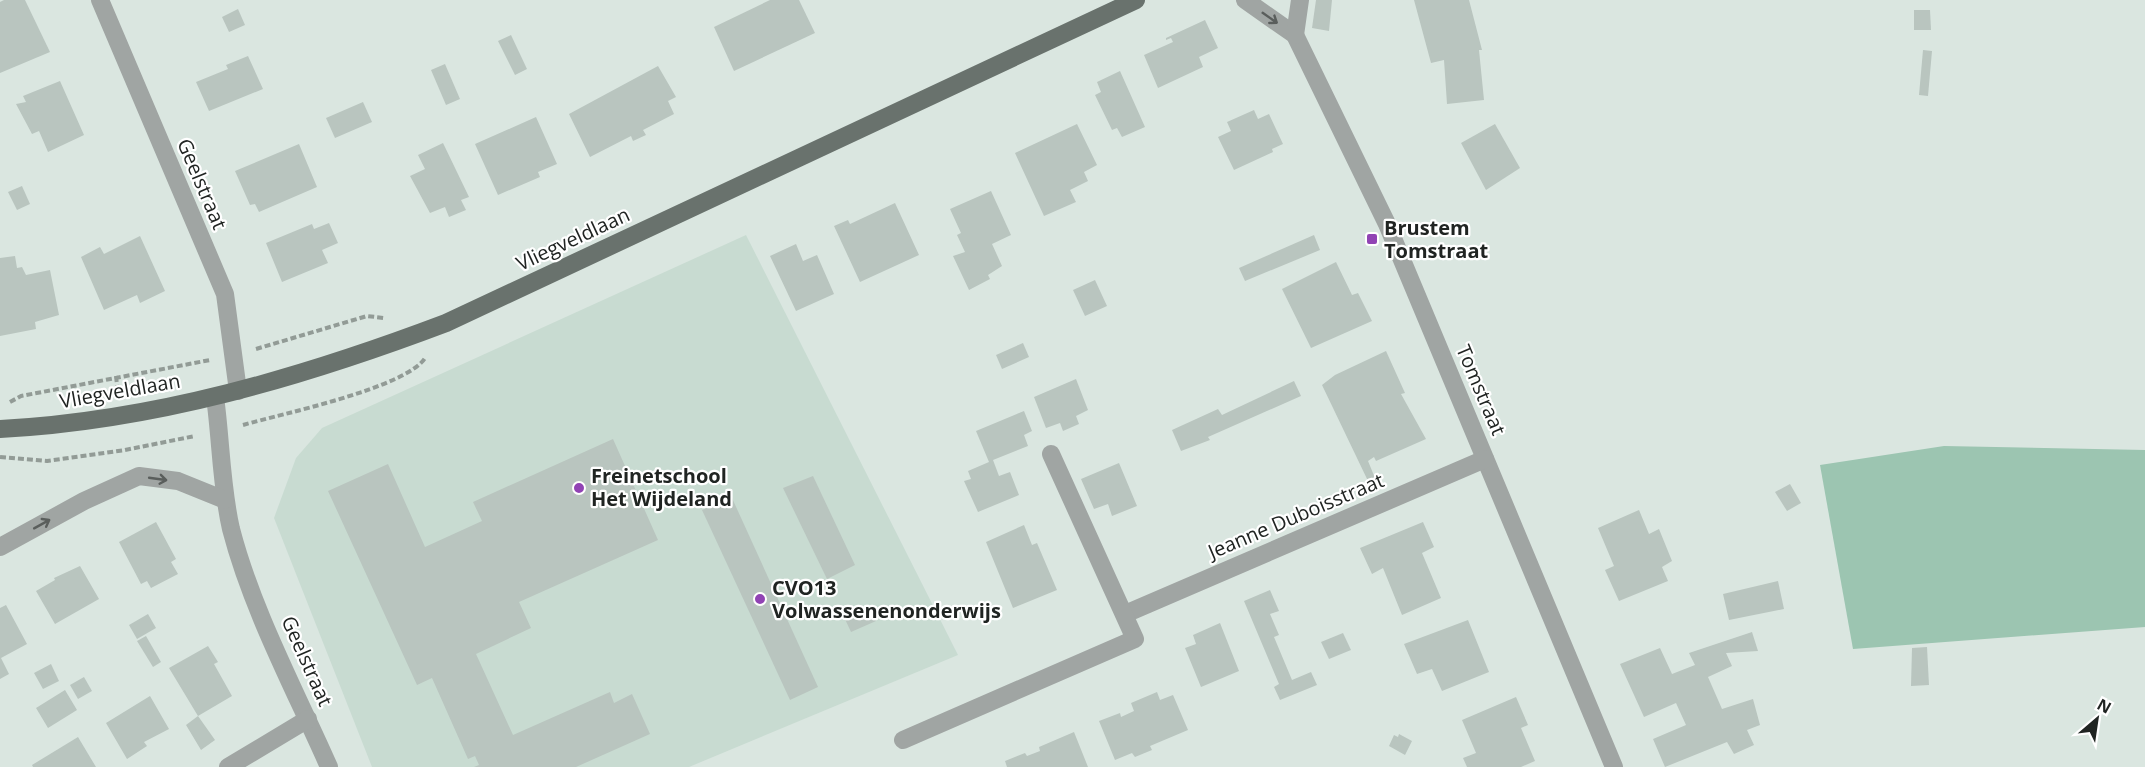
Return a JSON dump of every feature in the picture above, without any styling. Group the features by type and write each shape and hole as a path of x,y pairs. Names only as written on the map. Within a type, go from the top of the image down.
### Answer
{"main road":[{"name":"Vliegveldlaan","path":"0,429 46,426 122,416 215,397 342,361 446,323 1136,0"}],"street":[{"name":"Geelstraat","path":"100,0 225,294 238,391"},
{"name":"Tomstraat","path":"1245,0 1295,35 1387,224 1614,767"},
{"path":"1295,35 1300,0"},
{"name":"Geelstraat","path":"215,397 225,500 248,582 329,767"},
{"path":"903,740 1135,639 1051,454"},
{"name":"Jeanne Duboisstraat","path":"1125,614 1485,459"},
{"path":"0,547 84,501 139,476 178,481 225,500"},
{"path":"228,767 308,719"}],"path":[{"name":"Vliegveldlaan","path":"7,404 21,396 233,356 331,328"},
{"path":"0,457 47,461 125,450 219,431 353,394"}],"shaded area":[{"name":"Freinetschool Het Wijdeland","path":"746,235 958,655 689,767 372,767 274,518 296,458 322,428"}],"green space":[{"path":"1944,446 2145,450 2145,627 1853,649 1820,465"}],"building":[{"path":"25,0 50,52 0,73 0,2"},
{"path":"770,0 799,0 815,33 734,71 714,27"},
{"path":"1316,0 1332,0 1329,31 1312,28"},
{"path":"1414,0 1469,0 1482,50 1479,50 1484,100 1447,104 1444,60 1431,63"},
{"path":"238,9 245,25 229,32 222,17"},
{"path":"1914,10 1930,10 1931,30 1914,30"},
{"path":"1205,20 1218,48 1199,57 1203,67 1158,88 1144,55 1173,42 1171,38 1166,40 1166,38"},
{"path":"511,35 527,69 515,75 498,41"},
{"path":"1923,50 1932,51 1928,96 1919,95"},
{"path":"248,56 263,89 209,111 196,82 228,69 226,65"},
{"path":"445,64 460,99 446,105 431,70"},
{"path":"658,66 676,97 668,101 674,114 643,130 646,135 633,141 631,136 590,157 569,114"},
{"path":"1120,71 1145,127 1122,137 1117,128 1112,130 1095,95 1101,92 1097,82"},
{"path":"60,81 84,135 48,152 39,131 32,134 16,104 26,102 23,96"},
{"path":"363,102 372,122 335,138 326,118"},
{"path":"1254,110 1258,119 1269,114 1283,144 1272,149 1273,152 1234,170 1218,137 1231,131 1227,122"},
{"path":"536,117 557,164 538,172 540,177 498,195 475,144"},
{"path":"1077,124 1097,165 1084,172 1088,181 1070,190 1076,202 1044,216 1015,153"},
{"path":"1495,124 1520,168 1486,190 1461,143"},
{"path":"443,143 469,197 461,200 466,210 449,217 445,207 430,213 410,176 425,169 418,155"},
{"path":"299,144 317,187 259,212 255,204 250,205 235,171"},
{"path":"22,186 30,204 17,210 8,192"},
{"path":"991,191 1011,235 992,244 1002,266 988,275 990,279 969,290 953,256 965,252 957,235 961,233 950,209"},
{"path":"895,203 919,255 860,282 834,226 848,220 850,224"},
{"path":"329,223 338,243 322,250 328,263 282,282 266,243 312,224 314,229"},
{"path":"1314,235 1320,250 1245,281 1239,268"},
{"path":"140,236 165,291 140,303 137,295 104,310 81,257 100,247 104,254"},
{"path":"796,244 803,261 817,255 834,294 796,311 770,256"},
{"path":"15,256 17,268 22,267 26,275 50,270 59,315 35,322 36,329 0,336 0,258"},
{"path":"1336,262 1352,295 1358,293 1372,321 1311,348 1282,289"},
{"path":"1095,280 1107,306 1085,316 1073,290"},
{"path":"1023,343 1029,357 1002,369 996,355"},
{"path":"1386,351 1405,393 1401,394 1426,439 1376,461 1374,457 1368,461 1375,478 1368,481 1322,385 1335,375"},
{"path":"1076,379 1088,410 1076,416 1079,424 1063,431 1060,423 1046,428 1034,397"},
{"path":"1294,381 1301,396 1208,437 1210,440 1181,451 1172,430 1218,409 1222,415"},
{"path":"1024,411 1032,431 1024,435 1028,446 993,460 999,476 1010,472 1019,495 978,512 964,481 971,479 968,471 989,462 976,431"},
{"path":"613,439 658,540 519,602 531,628 476,654 513,735 610,692 614,703 632,694 650,734 576,767 474,767 479,765 475,756 468,759 432,678 417,685 328,491 388,464 425,547 482,521 473,502"},
{"path":"1119,463 1137,506 1112,516 1108,504 1094,509 1081,479"},
{"path":"813,476 855,565 827,579 783,488"},
{"path":"1790,484 1801,503 1787,511 1775,492"},
{"name":"CVO13 Volwassenenonderwijs","path":"732,498 818,687 790,700 702,510"},
{"path":"1639,510 1649,534 1659,529 1672,561 1662,567 1668,581 1619,601 1605,570 1614,566 1598,528"},
{"path":"156,522 176,559 171,562 178,574 151,588 147,581 141,584 119,542"},
{"path":"1423,522 1434,547 1422,553 1441,598 1402,615 1383,568 1372,574 1360,548"},
{"path":"1024,525 1032,545 1037,543 1057,590 1013,608 986,542"},
{"path":"80,566 99,599 55,624 36,591 55,580 54,578"},
{"path":"1778,581 1784,609 1729,620 1723,594"},
{"path":"1270,590 1279,611 1270,614 1279,635 1274,637 1292,680 1311,672 1317,685 1280,700 1274,687 1279,684 1244,601"},
{"path":"6,605 27,644 1,658 9,674 0,679 0,608"},
{"path":"869,605 876,621 851,632 844,617"},
{"path":"148,614 156,628 137,639 129,625"},
{"path":"1468,620 1489,672 1442,691 1432,669 1417,674 1404,644"},
{"path":"1220,623 1239,671 1201,687 1185,648 1196,644 1193,635"},
{"path":"1752,632 1758,651 1726,653 1732,666 1708,677 1722,709 1753,699 1760,725 1747,730 1754,745 1734,754 1727,742 1665,767 1653,739 1686,725 1676,703 1644,717 1620,664 1660,648 1672,674 1695,665 1689,653"},
{"path":"1343,633 1351,650 1329,659 1321,642"},
{"path":"146,636 161,662 153,667 137,641"},
{"path":"208,646 218,662 214,664 232,696 198,716 169,668"},
{"path":"1927,647 1929,685 1911,686 1912,648"},
{"path":"51,664 59,681 43,689 34,673"},
{"path":"84,677 92,691 78,699 70,685"},
{"path":"65,690 77,710 48,728 36,708"},
{"path":"1157,692 1160,700 1173,695 1188,730 1150,746 1152,750 1135,757 1132,753 1115,760 1099,721 1120,713 1121,717 1134,711 1131,703"},
{"path":"150,696 169,729 144,742 147,746 127,759 106,723"},
{"path":"1516,697 1528,725 1521,728 1535,761 1521,767 1467,767 1463,758 1476,753 1462,720"},
{"path":"198,716 215,740 201,750 186,725"},
{"path":"1074,732 1088,767 1007,767 1005,761 1025,753 1027,756 1040,751 1039,747"},
{"path":"1399,734 1412,741 1405,755 1389,746 1394,735 1398,737"},
{"path":"78,737 96,767 33,767 32,765"}],"place":[{"name":"Brustem Tomstraat","path":"1372,239"},
{"name":"Freinetschool Het Wijdeland","path":"579,488"},
{"name":"CVO13 Volwassenenonderwijs","path":"760,599"}]}
